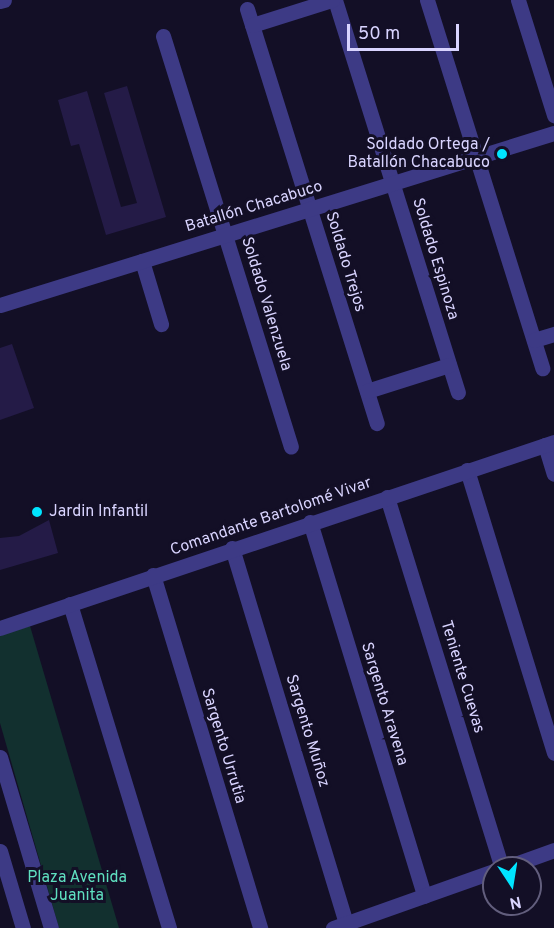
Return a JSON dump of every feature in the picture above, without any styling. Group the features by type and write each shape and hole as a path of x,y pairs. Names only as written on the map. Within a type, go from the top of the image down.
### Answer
{"street":[{"path":"0,1 4,0"},
{"path":"252,25 334,0"},
{"name":"Soldado Espinoza","path":"334,0 458,392"},
{"path":"427,0 543,368"},
{"path":"519,0 554,115"},
{"name":"Soldado Trejos","path":"247,9 377,423"},
{"name":"Soldado Valenzuela","path":"163,36 291,446"},
{"name":"Batallón Chacabuco","path":"0,305 554,133"},
{"path":"142,261 161,324"},
{"path":"534,340 554,334"},
{"path":"367,391 449,365"},
{"path":"549,443 554,474"},
{"name":"Comandante Bartolomé Vivar","path":"0,628 549,443"},
{"path":"467,470 554,753"},
{"name":"Teniente Cuevas","path":"387,497 499,856"},
{"name":"Sargento Aravena","path":"310,522 424,896"},
{"name":"Sargento Muñoz","path":"232,548 340,926"},
{"name":"Sargento Urrutia","path":"153,575 260,928"},
{"path":"70,604 169,928"},
{"path":"0,757 51,928"},
{"path":"537,856 554,850"},
{"path":"0,851 4,879 23,928"},
{"path":"340,926 482,876"}],"green space":[{"name":"Plaza Avenida Juanita","path":"30,626 119,928 59,928 0,723 0,635"}],"building":[{"path":"127,86 166,217 106,235 79,144 71,146 58,100 87,91 121,207 137,203 104,93"},
{"path":"12,344 34,408 0,420 0,348"},
{"path":"49,520 58,553 0,570 0,538 19,536"}],"place":[{"name":"Soldado Ortega / Batallón Chacabuco","path":"502,154"},
{"name":"Jardin Infantil","path":"37,512"}]}
